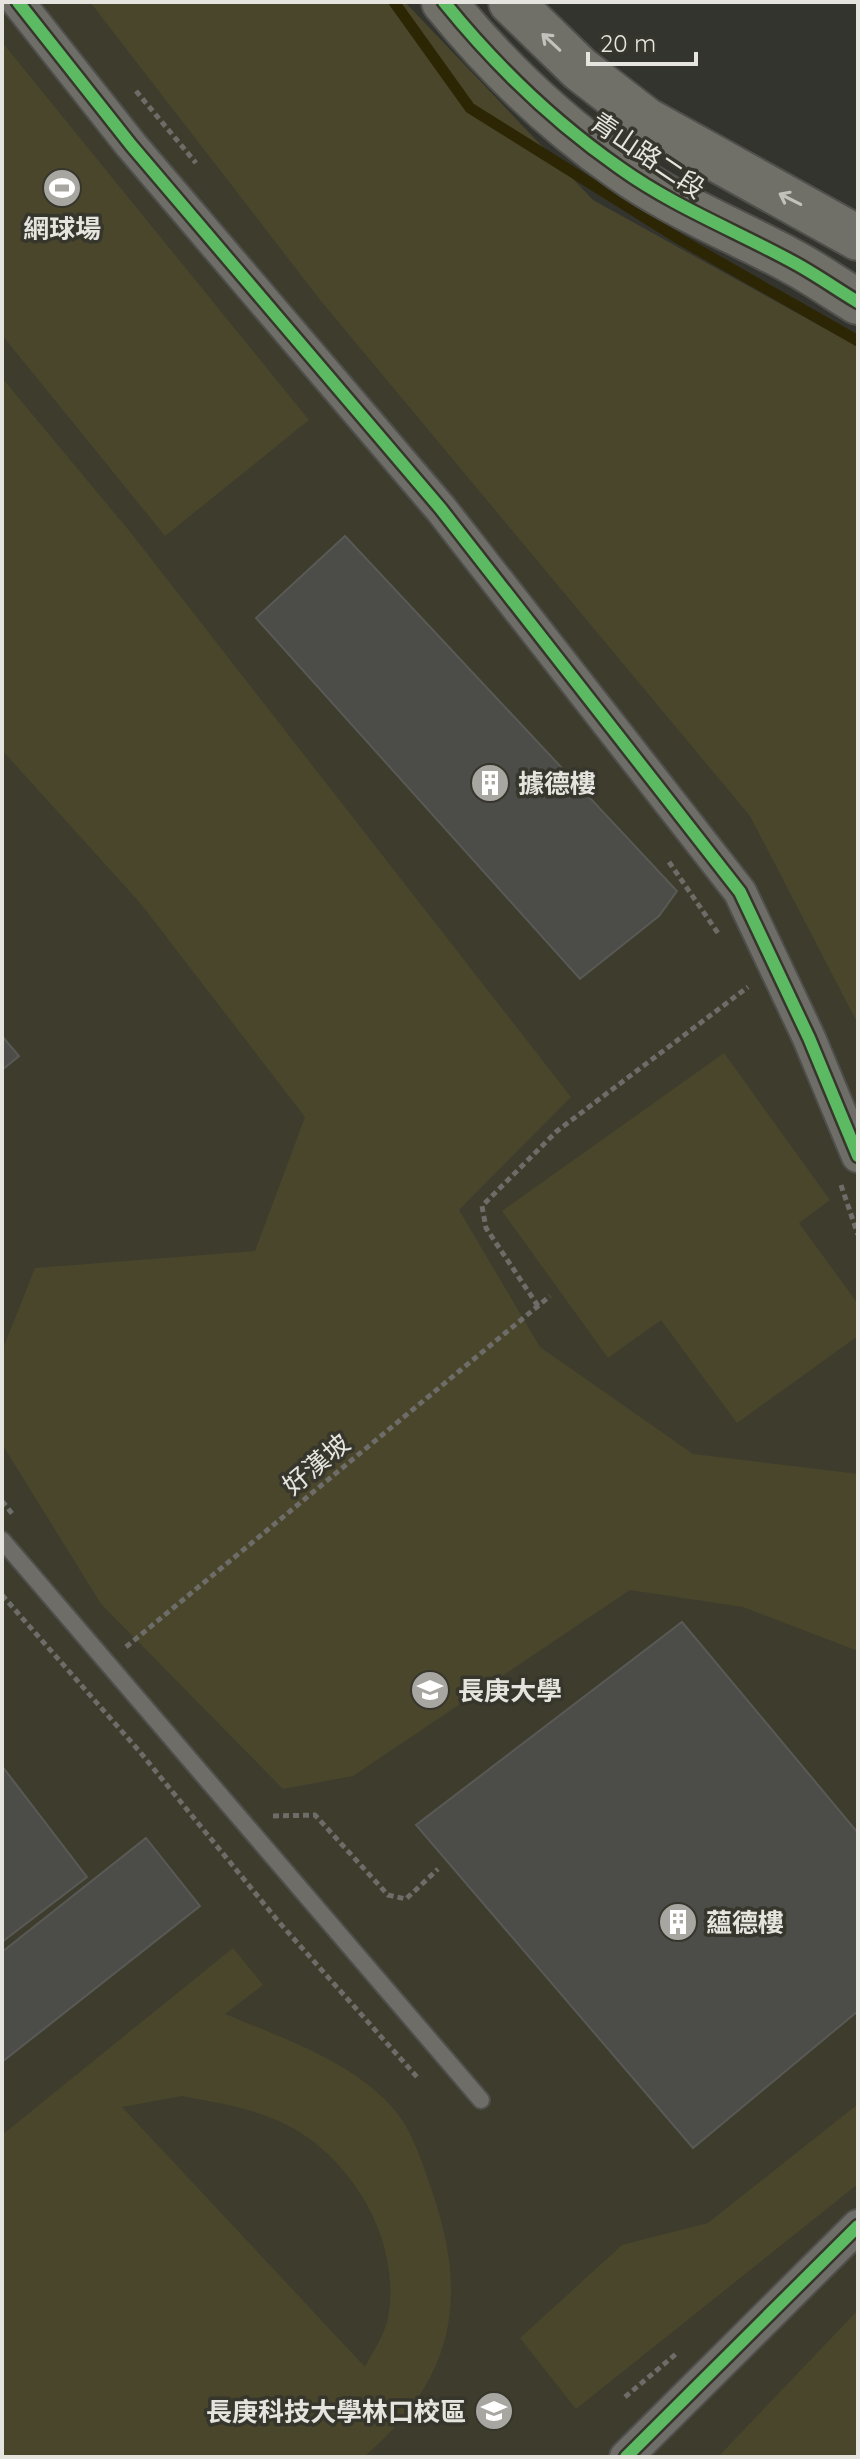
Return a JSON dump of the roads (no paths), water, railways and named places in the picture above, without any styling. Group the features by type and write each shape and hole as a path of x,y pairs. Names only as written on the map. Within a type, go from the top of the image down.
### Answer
{"street":[{"path":"18,2 131,145 441,509 740,892 809,1038 848,1166"},
{"name":"青山路二段","path":"444,2 494,60 555,117 621,169 701,217 792,261 858,302"},
{"name":"青山路二段","path":"511,2 580,69 646,120 858,238"},
{"path":"626,2457 858,2226"}],"lane":[{"path":"2,1540 481,2100"}],"waterway":[{"path":"394,2 470,108 681,240 858,341"}],"place":[{"name":"網球場","path":"62,188"},
{"name":"據德樓","path":"490,783"},
{"name":"長庚大學","path":"430,1690"},
{"name":"蘊德樓","path":"678,1922"},
{"name":"長庚科技大學林口校區","path":"494,2411"}]}
